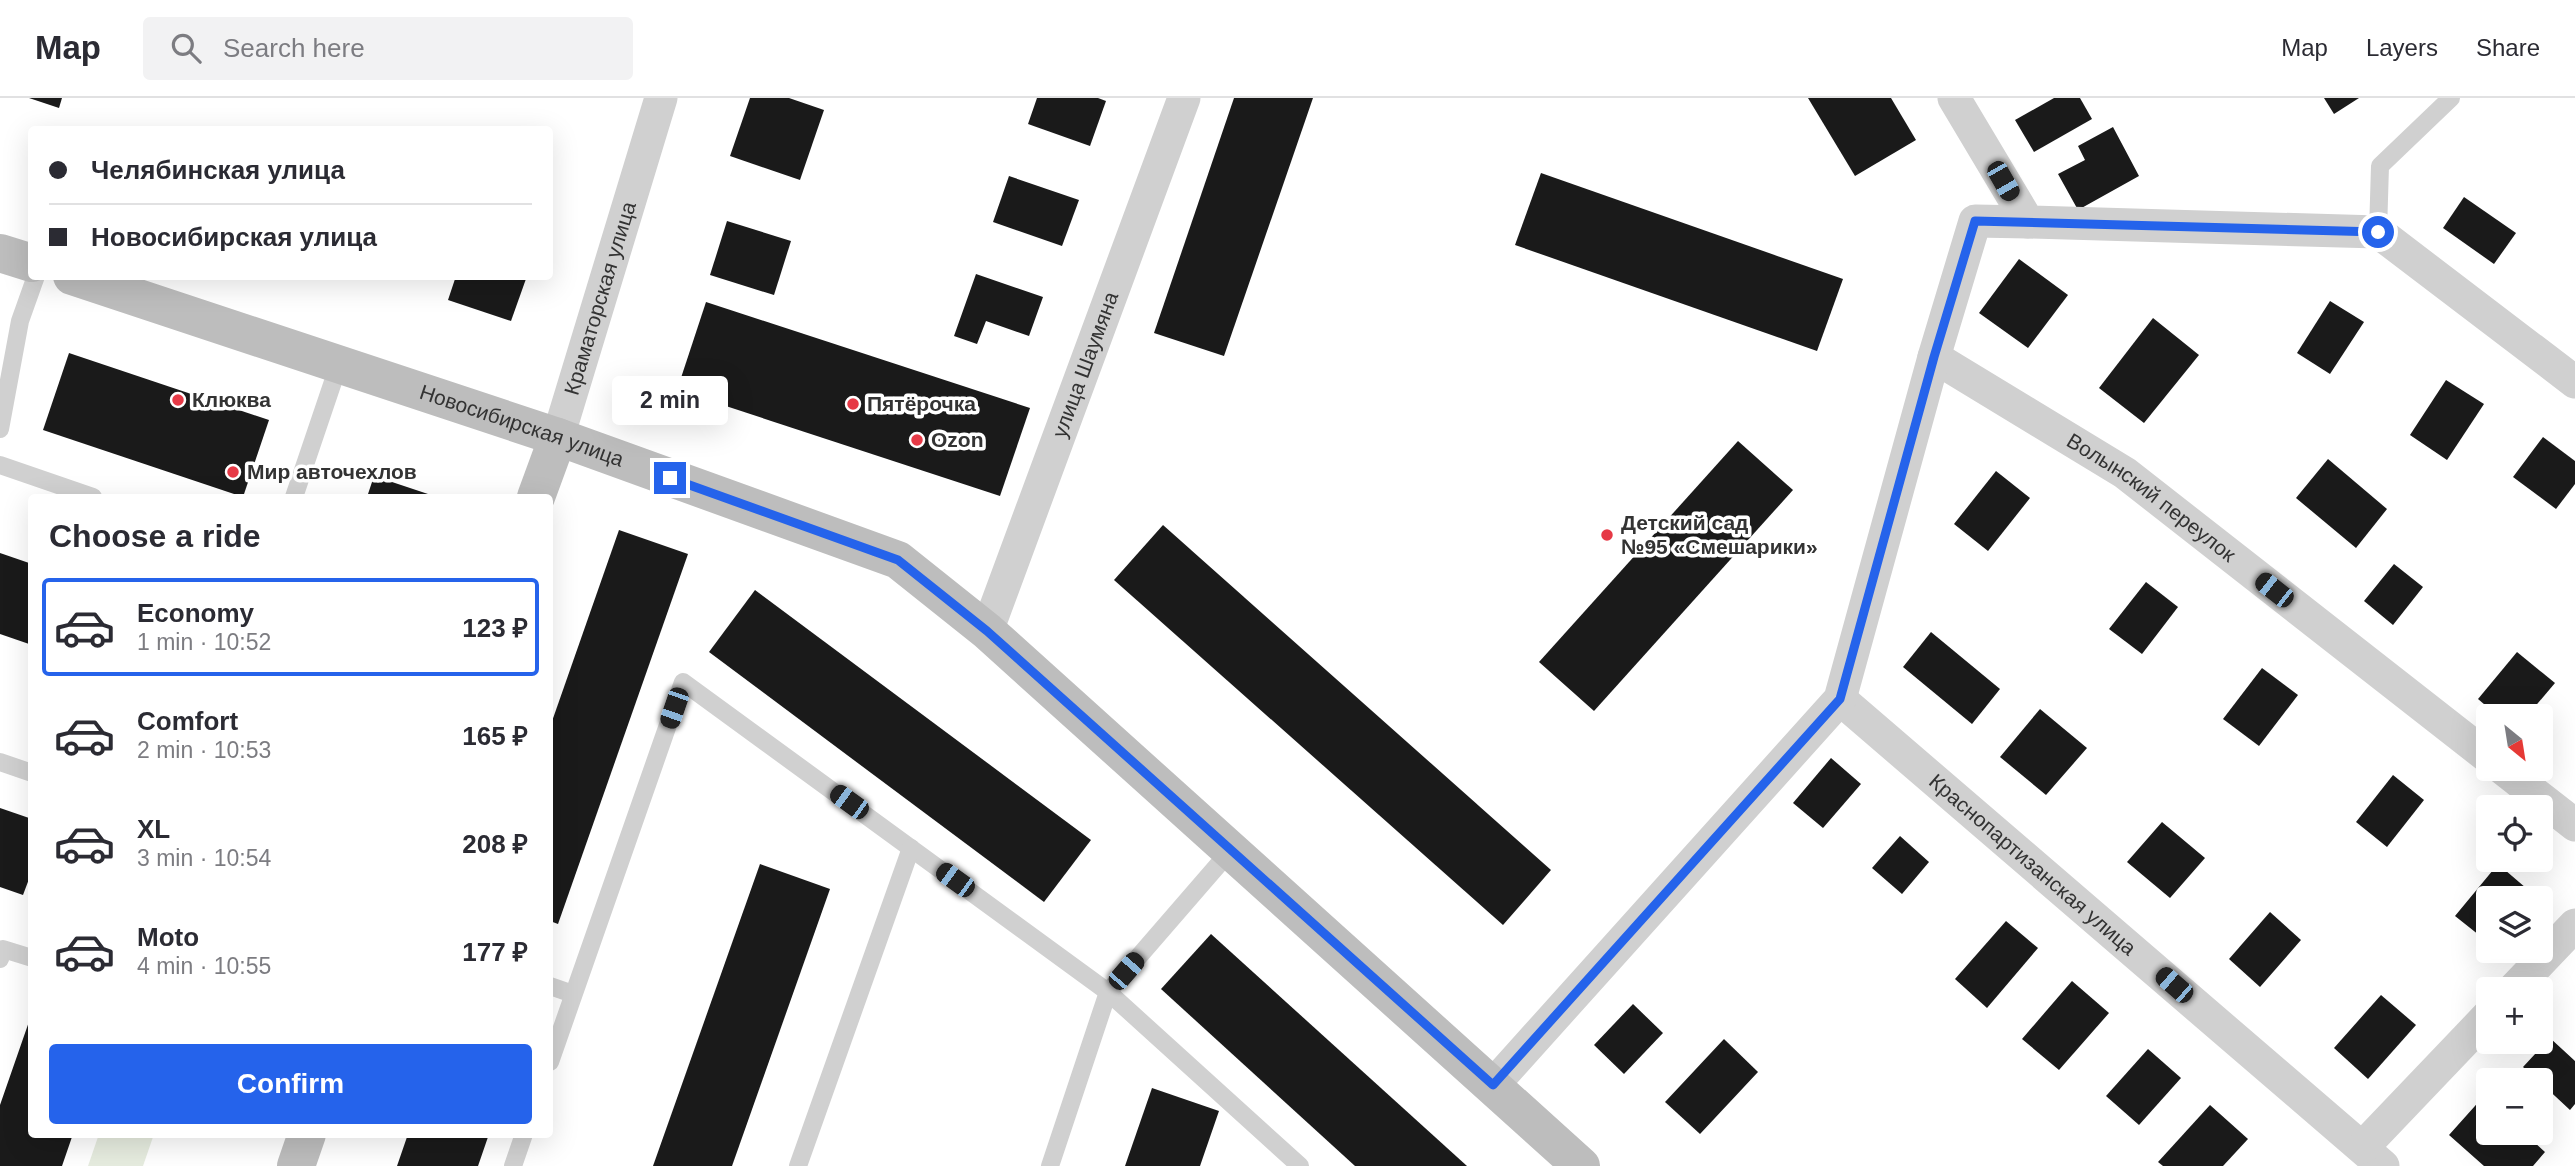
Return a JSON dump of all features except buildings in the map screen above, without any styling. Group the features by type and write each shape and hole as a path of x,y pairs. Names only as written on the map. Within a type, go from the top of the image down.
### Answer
{"main road":[{"path":"0,253 28,262"},
{"name":"Новосибирская улица","path":"84,280 558,437 898,560 987,631 1581,1166"},
{"name":"Краматорская улица","path":"537,494 558,437"},
{"path":"296,1166 306,1138"}],"street":[{"name":"Краматорская улица","path":"558,437 660,98"},
{"name":"улица Шаумяна","path":"987,631 1184,98"},
{"path":"1955,98 2028,222"},
{"path":"1493,1085 1840,699 1934,357 1975,221 2378,232 2575,382"},
{"name":"Волынский переулок","path":"1934,357 2125,473 2476,748"},
{"name":"Краснопартизанская улица","path":"1840,699 2373,1156"},
{"path":"2519,781 2575,825"},
{"path":"2525,977 2575,925"},
{"path":"2373,1156 2476,1031"}],"lane":[{"path":"2378,232 2380,166 2451,98"},
{"path":"0,429 20,321 35,280"},
{"path":"295,494 339,364"},
{"path":"0,465 84,494"},
{"path":"553,1053 683,682 1108,992 1300,1166"},
{"path":"0,762 28,772"},
{"path":"798,1166 911,848"},
{"path":"1050,1166 1108,992 1231,850"},
{"path":"0,958 3,949 28,957"},
{"path":"553,987 573,994"},
{"path":"513,1166 523,1138"}],"shaded area":[{"path":"98,1138 153,1138 143,1166 88,1166"}],"place":[{"name":"Клюква","path":"178,400"},
{"name":"Пятёрочка","path":"853,404"},
{"name":"Ozon","path":"917,440"},
{"name":"Мир авточехлов","path":"233,472"},
{"name":"Детский сад №95 «Смешарики»","path":"1607,535"}],"route":[{"path":"670,478 898,560 987,631 1493,1085 1840,699 1934,357 1975,221 2378,232"}]}
